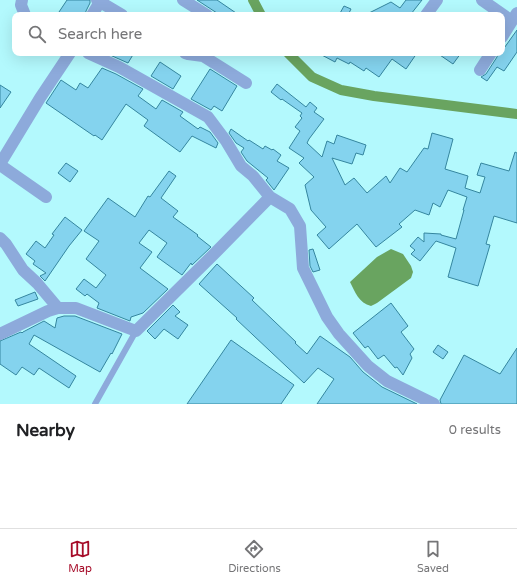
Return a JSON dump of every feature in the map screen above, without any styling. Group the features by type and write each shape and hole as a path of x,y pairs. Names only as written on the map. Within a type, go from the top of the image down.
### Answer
{"street":[{"path":"22,0 21,4 24,12"},
{"path":"93,12 99,0 117,12"},
{"path":"183,0 204,12"},
{"path":"428,12 437,0"},
{"path":"482,0 515,17 505,32"},
{"path":"46,197 0,165 40,98 68,56"},
{"path":"94,56 208,117 226,141 241,166 253,176 270,197 290,209 300,226 303,268 327,317 339,334 368,366 387,381 434,404"},
{"path":"203,56 246,82"},
{"path":"480,70 490,56"},
{"path":"0,334 48,311 58,308 76,308 136,331 270,197"},
{"path":"0,238 6,244 23,270 37,283 58,308"}],"lane":[{"path":"95,404 136,331"}],"shaded area":[{"path":"391,249 403,254 413,272 411,278 377,303 371,306 367,305 360,300 350,282 377,257"}],"building":[{"path":"67,0 90,0 86,12 59,12"},
{"path":"197,0 217,0 235,12 215,12"},
{"path":"406,0 422,0 413,12 371,12 391,2 400,8"},
{"path":"344,6 351,9 350,12 341,12"},
{"path":"517,30 517,52 504,71 497,67 487,81 481,77 486,74 497,56 505,56 505,47"},
{"path":"112,56 132,56 128,63"},
{"path":"324,56 415,56 406,69 392,59 379,77 366,68 364,71 350,62 349,64 337,58 335,62"},
{"path":"441,56 459,56 453,64"},
{"path":"160,62 181,76 173,89 151,76"},
{"path":"102,68 143,89 138,96 156,109 162,100 183,112 180,116 198,129 200,127 210,132 218,143 216,148 192,136 180,152 144,126 148,120 126,104 102,140 46,103 61,80 76,90 80,83 88,88"},
{"path":"210,69 237,86 222,111 214,106 211,110 191,99"},
{"path":"277,84 306,107 310,102 317,108 314,112 324,119 307,143 322,157 327,141 334,144 337,135 366,145 363,155 356,153 352,164 332,158 345,185 354,178 367,193 386,176 390,183 400,168 407,172 424,148 428,149 432,133 453,139 445,169 468,176 465,188 480,193 485,177 477,175 481,163 509,171 515,152 517,153 517,223 494,216 486,244 490,245 478,286 448,277 456,248 436,241 420,261 411,254 415,250 410,246 418,237 424,242 424,233 441,234 456,239 467,197 448,190 440,207 433,203 429,215 415,210 399,224 402,227 376,247 357,224 329,249 317,235 326,227 311,210 305,185 314,177 299,163 304,158 289,148 300,131 295,127 302,118 300,116 302,113 271,92"},
{"path":"0,85 11,92 0,108"},
{"path":"231,129 263,149 265,146 272,150 273,149 281,155 277,161 289,168 274,190 266,180 268,178 247,161 241,152 244,148 236,143 229,133"},
{"path":"66,163 78,171 70,182 58,173"},
{"path":"169,171 176,176 161,198 178,211 173,217 198,235 197,236 211,247 192,265 191,263 182,275 157,257 167,243 149,230 139,243 152,252 140,268 168,289 143,313 131,317 130,321 97,308 99,303 87,294 85,296 76,289 84,279 96,288 106,275 86,259 99,241 84,231 108,198 135,217 148,196 150,197"},
{"path":"65,217 82,230 45,281 40,276 46,273 33,264 35,261 26,254 36,241 45,248 54,235 52,234"},
{"path":"313,249 320,270 313,272 310,266 309,250"},
{"path":"217,264 254,298 252,300 307,354 320,336 350,357 363,372 382,387 417,404 317,404 334,379 318,368 304,383 236,319 237,318 199,284"},
{"path":"35,292 38,299 18,306 15,300"},
{"path":"391,303 408,326 401,332 414,349 410,354 412,358 403,375 384,355 378,359 368,346 365,348 353,333"},
{"path":"173,305 180,312 175,316 188,325 178,339 164,329 155,339 147,331"},
{"path":"64,316 75,316 122,334 112,354 111,353 100,372 34,335 29,344 76,376 69,388 39,368 34,375 22,367 16,375 0,364 0,341 21,332 22,333 44,321 55,328 57,318"},
{"path":"231,340 294,385 281,404 187,404"},
{"path":"438,345 448,352 443,359 433,352"},
{"path":"517,348 517,404 441,404 440,400 464,355 500,374"}],"waterway":[{"path":"253,0 259,12"},
{"path":"291,56 312,77 341,90 374,96 517,114"}]}
